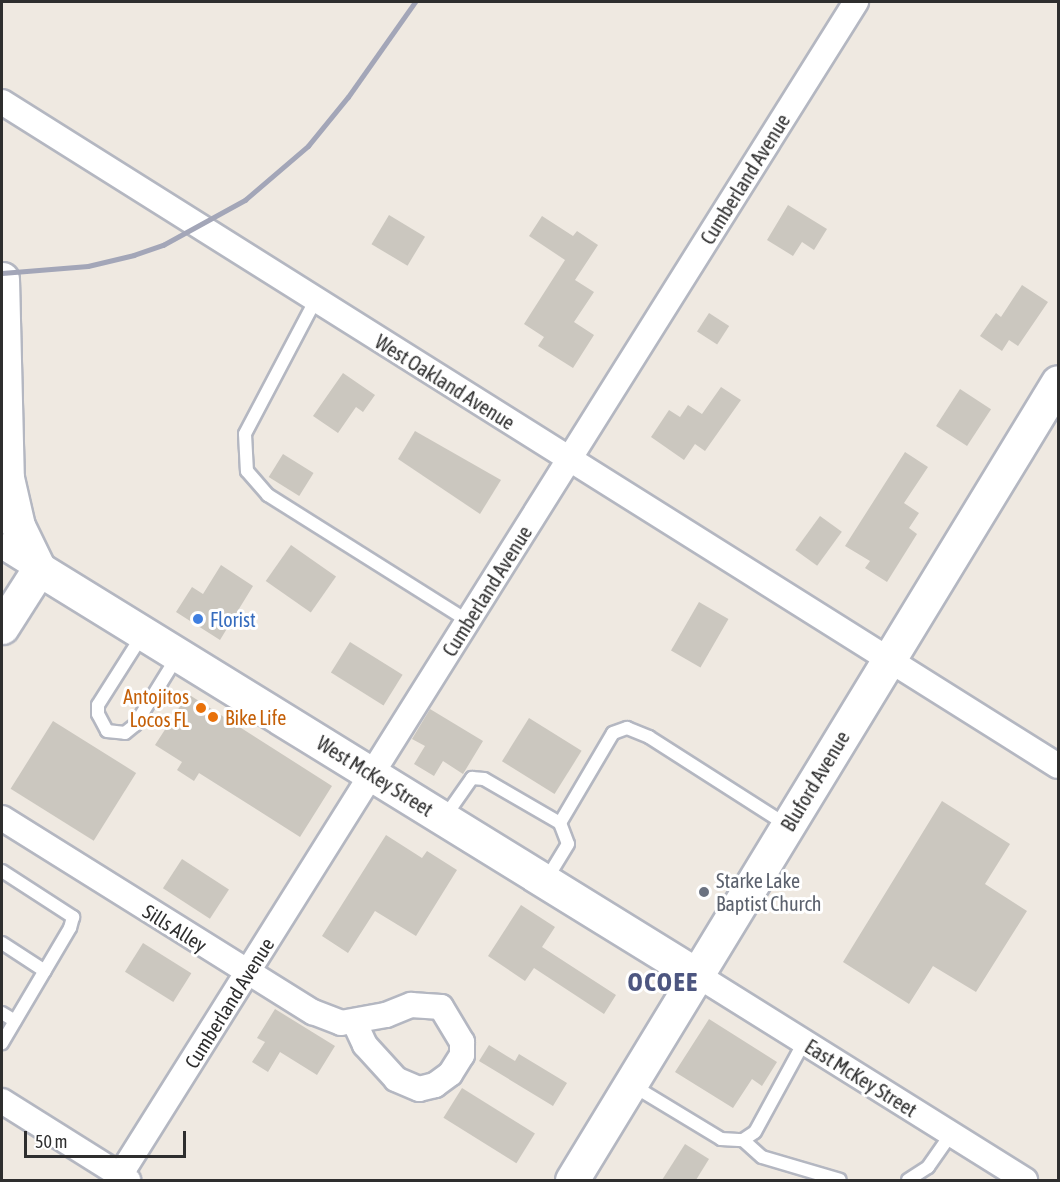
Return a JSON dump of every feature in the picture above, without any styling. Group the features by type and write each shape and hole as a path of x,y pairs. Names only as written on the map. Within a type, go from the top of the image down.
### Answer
{"street":[{"name":"Cumberland Avenue","path":"122,1179 248,973 856,2"},
{"name":"West Oakland Avenue","path":"2,102 568,460 1059,766"},
{"path":"2,279 7,478 18,526 45,573 2,627"},
{"name":"Bluford Avenue","path":"572,1180 1059,382"},
{"name":"West McKey Street","path":"2,546 697,975"},
{"name":"Sills Alley","path":"2,818 313,1012 341,1023 354,1021"},
{"name":"East McKey Street","path":"697,975 1024,1180"},
{"path":"2,1101 122,1179"}],"lane":[{"path":"315,301 245,434 247,471 268,495 468,621"},
{"path":"144,633 99,705 98,714 107,731 125,733 135,725 178,655"},
{"path":"560,823 613,733 627,728 649,737 788,827"},
{"path":"444,819 472,778 484,779 560,823 568,844 545,882"},
{"path":"2,871 73,917 45,971 2,1043"},
{"path":"2,943 45,971"},
{"path":"2,1013 15,1021"},
{"path":"631,1084 721,1139 743,1140 755,1132 804,1042"},
{"path":"908,1180 928,1167 951,1134"},
{"path":"743,1140 762,1158 840,1180"}],"building":[{"path":"788,205 827,229 814,250 802,242 793,256 767,240"},
{"path":"389,215 425,237 407,266 371,244"},
{"path":"542,216 573,236 577,231 598,245 575,280 594,292 574,322 594,335 573,368 538,346 544,337 524,324 565,260 529,236"},
{"path":"1022,285 1048,302 1018,346 1009,340 1002,351 980,336 996,313 1001,317"},
{"path":"709,313 729,326 717,345 697,331"},
{"path":"343,373 375,395 363,412 356,407 338,433 313,416"},
{"path":"721,387 741,400 705,451 695,444 684,460 651,437 669,410 680,417 688,405 702,414"},
{"path":"960,389 991,409 967,446 936,426"},
{"path":"415,431 501,480 480,514 398,459"},
{"path":"905,452 928,467 904,503 919,513 909,528 917,534 887,582 865,568 870,561 845,546"},
{"path":"283,454 314,473 299,496 269,477"},
{"path":"820,516 842,532 817,566 795,550"},
{"path":"291,545 336,577 311,613 266,581"},
{"path":"221,565 253,586 220,640 176,612 192,587 203,594"},
{"path":"699,602 728,619 700,667 671,650"},
{"path":"350,642 403,675 384,705 331,673"},
{"path":"188,694 332,786 300,837 199,773 194,781 177,770 182,762 155,745"},
{"path":"430,709 483,741 463,774 443,761 434,776 414,764 425,746 412,739"},
{"path":"529,718 582,751 555,794 502,761"},
{"path":"53,721 136,773 94,841 11,789"},
{"path":"942,801 1010,844 985,884 1027,911 976,992 933,966 909,1004 843,962"},
{"path":"386,835 422,858 427,851 457,870 416,936 375,911 348,953 322,936"},
{"path":"182,859 229,889 210,919 163,888"},
{"path":"521,905 555,927 542,947 616,995 604,1014 534,968 525,981 488,956"},
{"path":"143,943 191,973 173,1002 125,972"},
{"path":"275,1009 335,1046 317,1075 280,1052 268,1072 252,1062 265,1042 257,1038"},
{"path":"709,1019 777,1062 762,1086 752,1079 733,1108 675,1072"},
{"path":"489,1045 515,1061 519,1054 567,1083 553,1106 479,1061"},
{"path":"462,1088 535,1134 516,1163 443,1118"},
{"path":"685,1144 709,1159 696,1180 662,1180"}],"railway":[{"path":"2,273 88,266 134,255 163,245 245,200 308,146 348,97 415,2"}],"place":[{"name":"Florist","path":"198,619"},
{"name":"Antojitos Locos FL","path":"201,708"},
{"name":"Bike Life","path":"213,717"},
{"name":"Starke Lake Baptist Church","path":"704,892"}],"district":[{"name":"OCOEE","path":"663,983"}]}
